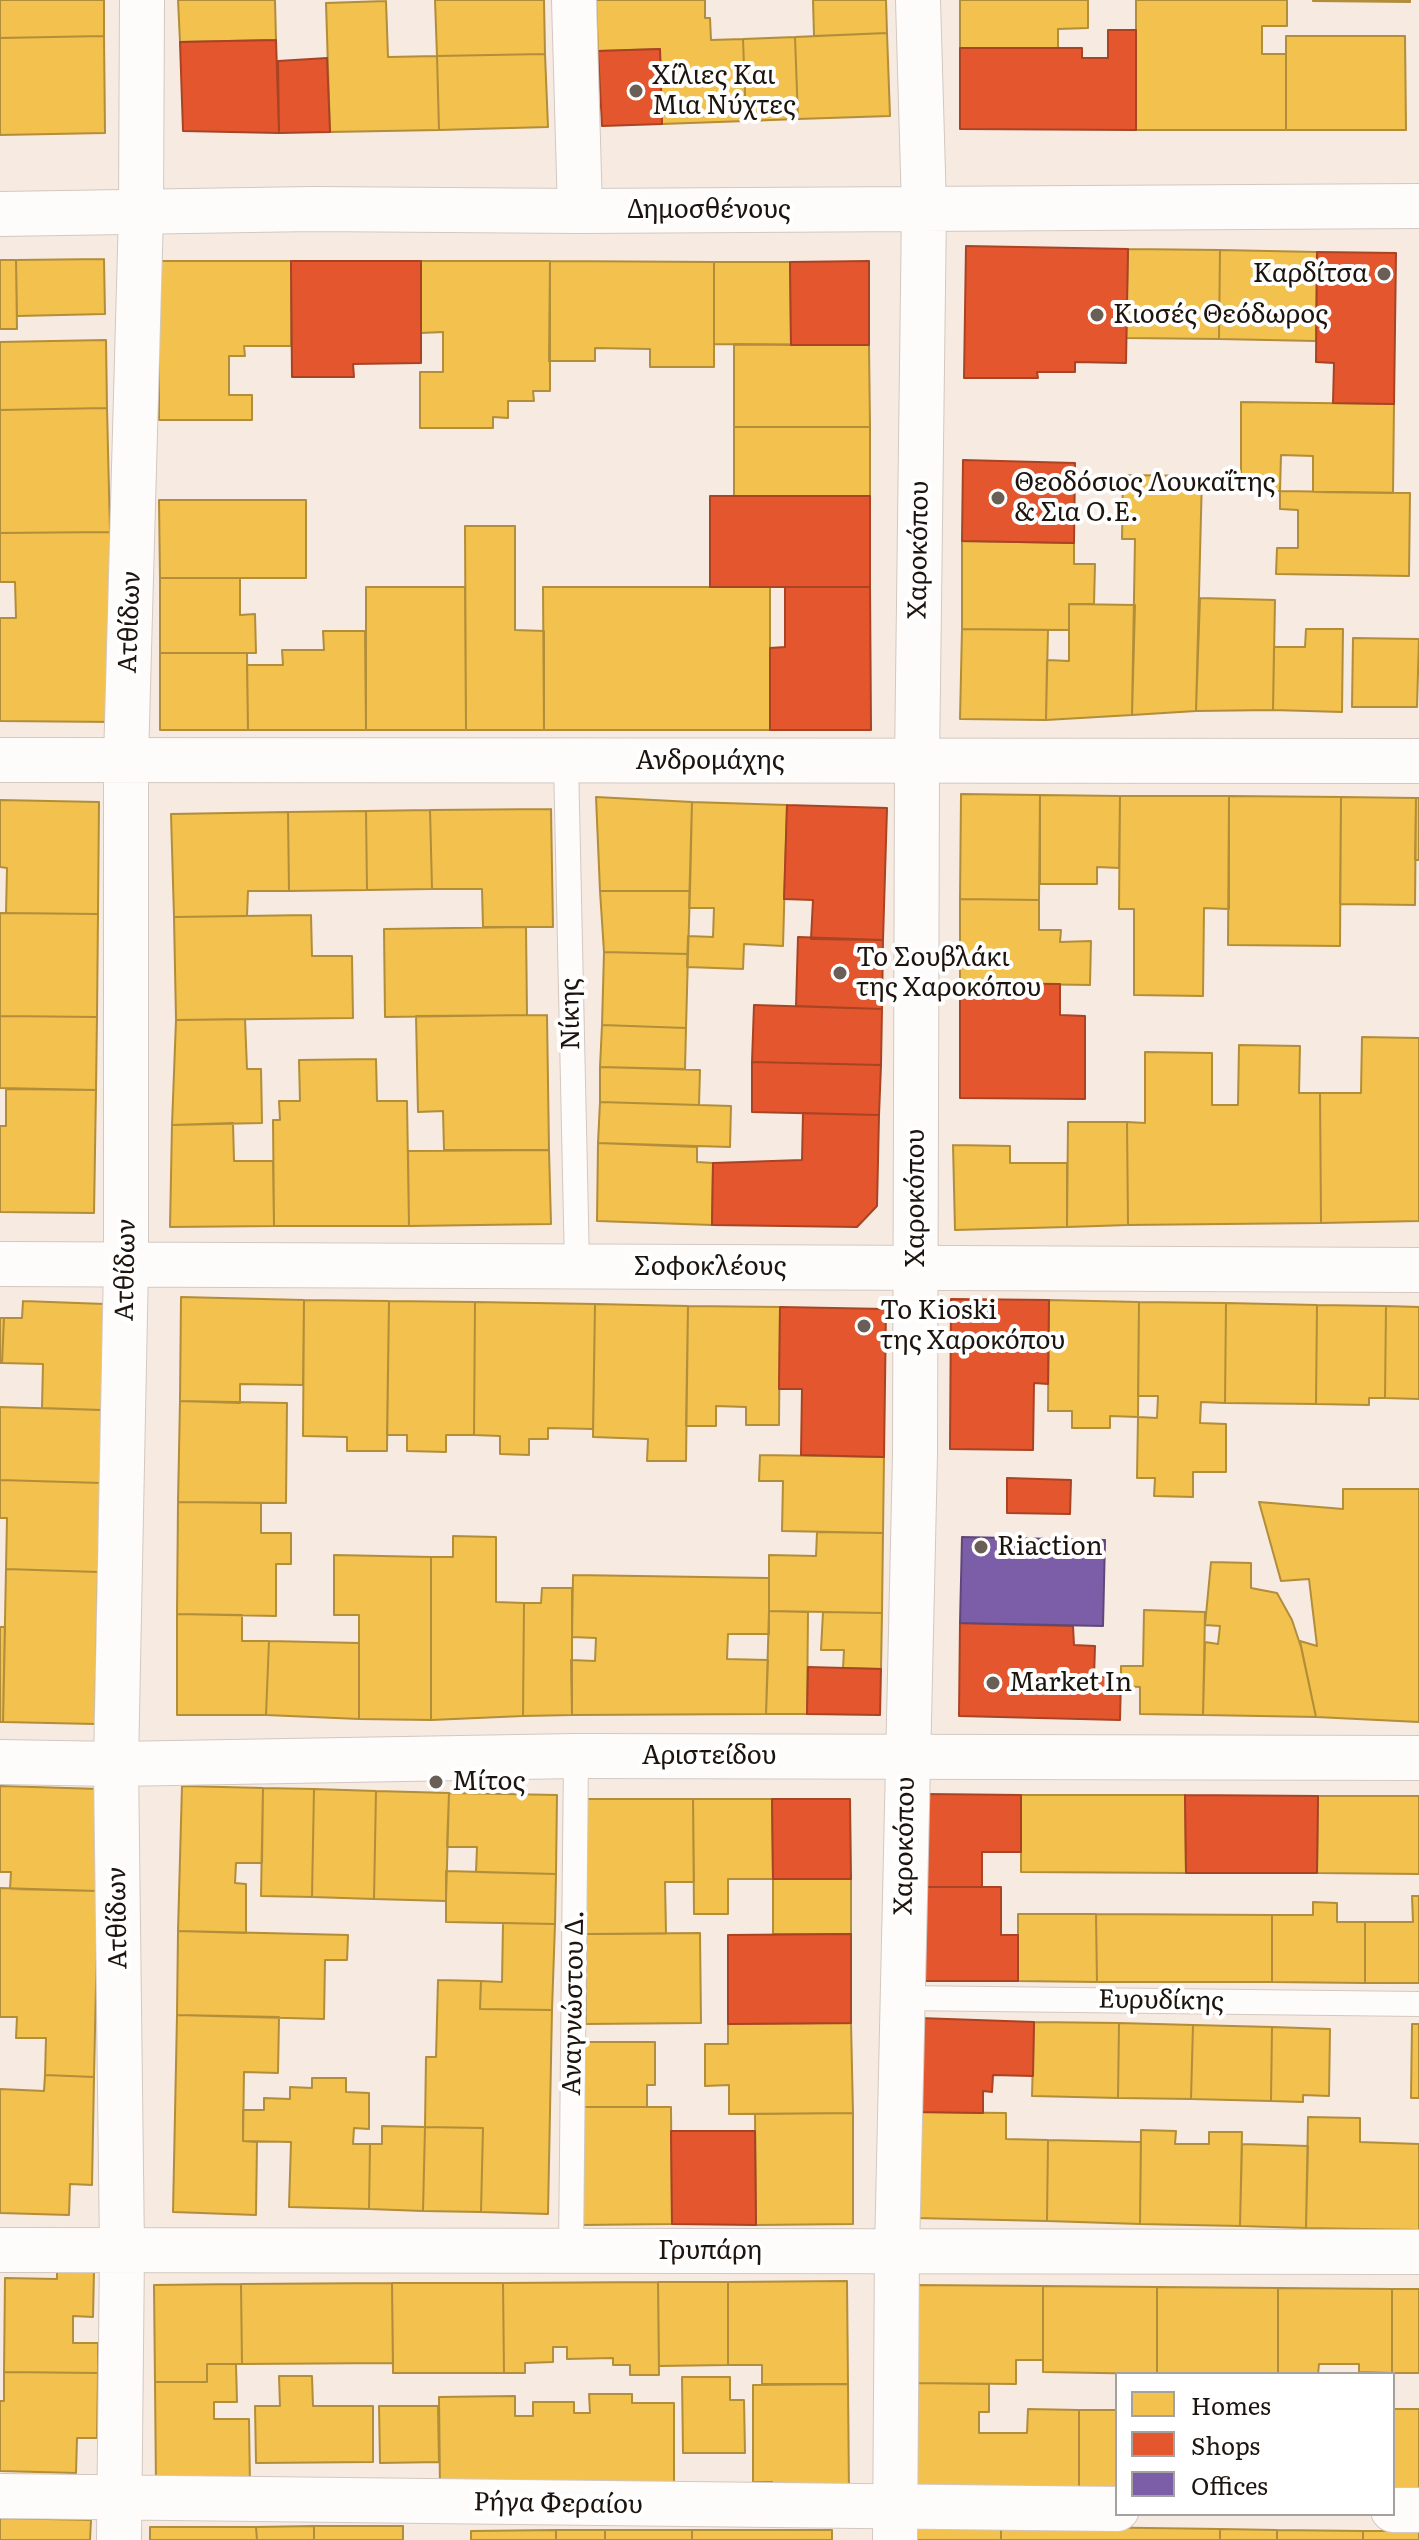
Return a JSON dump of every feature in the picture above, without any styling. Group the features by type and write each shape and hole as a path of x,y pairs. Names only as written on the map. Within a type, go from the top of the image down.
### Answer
{"street":[{"name":"Ατθίδων","path":"118,2519 122,2250 116,1764 126,1264 126,760 141,213 142,0"},
{"path":"574,0 580,211"},
{"name":"Χαροκόπου","path":"895,2524 897,2251 915,1454 917,761 924,208 918,0"},
{"name":"Δημοσθένους","path":"0,214 313,209 580,211 1419,206"},
{"name":"Ανδρομάχης","path":"0,760 1419,761"},
{"name":"Σοφοκλέους","path":"0,1264 1419,1270"},
{"name":"Αριστείδου","path":"0,1762 116,1764 576,1756 907,1755 1419,1758"},
{"name":"Γρυπάρη","path":"0,2250 1419,2252"},
{"name":"Ρήγα Φεραίου","path":"0,2496 118,2519 895,2524 1115,2509"},
{"path":"1395,2510 1419,2510"}],"lane":[{"name":"Νίκης","path":"566,761 577,1266"},
{"name":"Αναγνώστου Δ.","path":"571,2251 576,1756"},
{"name":"Ευρυδίκης","path":"902,1998 1419,2004"}],"building: Homes":[{"path":"0,0 104,0 104,36 0,38"},
{"path":"178,0 275,0 276,40 180,42"},
{"path":"435,0 544,0 545,54 437,56"},
{"path":"596,0 705,0 705,18 710,18 711,40 743,39 746,121 662,124 660,49 598,51"},
{"path":"813,0 886,0 887,33 814,36"},
{"path":"960,0 1088,0 1088,28 1058,29 1058,48 960,48"},
{"path":"1136,0 1287,0 1287,26 1262,26 1262,54 1286,54 1286,130 1136,130"},
{"path":"1410,0 1410,2 1313,1"},
{"path":"386,1 388,57 437,56 439,130 330,132 326,3"},
{"path":"887,33 890,116 798,119 795,37"},
{"path":"104,36 105,133 0,135 0,38"},
{"path":"1286,36 1405,36 1406,130 1286,130"},
{"path":"795,37 798,119 746,121 743,39"},
{"path":"545,54 548,127 439,130 437,56"},
{"path":"1128,249 1220,250 1219,339 1126,338"},
{"path":"1220,250 1317,252 1316,341 1219,339"},
{"path":"104,259 105,314 17,316 16,260"},
{"path":"0,260 16,260 17,329 0,329"},
{"path":"159,261 291,261 291,346 244,346 245,356 229,356 229,395 252,395 252,420 159,420"},
{"path":"421,261 550,261 550,391 533,391 534,401 508,401 508,418 493,417 493,428 420,428 420,372 443,372 443,332 421,333"},
{"path":"550,261 714,262 714,367 650,367 650,349 595,348 595,361 549,361"},
{"path":"714,262 790,262 791,345 714,344"},
{"path":"106,340 107,408 0,410 0,342"},
{"path":"734,344 869,345 870,427 734,427"},
{"path":"1241,402 1394,404 1393,493 1313,492 1313,456 1281,455 1280,491 1241,491"},
{"path":"107,408 110,532 0,533 0,410"},
{"path":"734,427 870,427 870,496 734,496"},
{"path":"1123,475 1202,476 1196,711 1132,715 1135,539 1122,539"},
{"path":"1280,491 1410,493 1409,576 1276,574 1277,548 1298,548 1298,510 1280,509"},
{"path":"159,500 306,500 306,578 160,578"},
{"path":"465,526 515,526 515,630 544,631 544,730 466,730"},
{"path":"110,532 113,722 0,721 0,618 16,618 15,582 0,582 0,533"},
{"path":"962,541 1074,543 1074,564 1095,564 1094,604 1069,604 1069,630 962,629"},
{"path":"160,578 240,578 240,615 255,614 256,653 160,653"},
{"path":"366,587 465,587 466,730 366,730"},
{"path":"543,587 770,587 770,730 544,730"},
{"path":"1200,598 1275,600 1273,710 1196,711"},
{"path":"1069,604 1135,605 1132,715 1046,720 1047,660 1069,661"},
{"path":"962,629 1048,630 1046,720 960,719"},
{"path":"1306,629 1343,629 1342,712 1273,710 1274,647 1305,647"},
{"path":"323,631 365,631 366,730 248,730 247,665 283,665 282,650 324,650"},
{"path":"1353,638 1419,639 1417,707 1352,707"},
{"path":"160,653 247,653 248,730 160,730"},
{"path":"961,794 1040,795 1039,900 960,899"},
{"path":"1040,795 1120,796 1119,868 1097,867 1097,884 1040,884"},
{"path":"1120,796 1229,796 1229,909 1204,908 1203,996 1134,995 1134,909 1119,909"},
{"path":"1229,796 1341,797 1340,946 1228,945"},
{"path":"596,797 692,802 690,891 600,891"},
{"path":"1341,797 1416,798 1415,905 1340,904"},
{"path":"1416,798 1419,798 1419,860 1415,860"},
{"path":"0,800 99,802 98,914 6,913 7,868 0,867"},
{"path":"692,802 787,805 783,946 744,944 743,969 687,967 688,936 713,937 714,908 689,908"},
{"path":"551,809 553,927 483,927 482,889 432,889 430,810"},
{"path":"430,810 432,889 367,890 366,811"},
{"path":"366,811 367,890 289,891 288,812"},
{"path":"288,812 289,891 248,891 247,916 174,917 171,814"},
{"path":"600,891 690,891 688,954 604,952"},
{"path":"960,899 1039,900 1039,930 1061,930 1060,942 1091,941 1090,985 960,983"},
{"path":"0,913 98,914 97,1017 0,1016"},
{"path":"311,915 312,956 352,956 353,1018 176,1020 174,917"},
{"path":"526,927 527,1015 385,1017 384,929"},
{"path":"604,952 688,954 686,1028 602,1025"},
{"path":"547,1015 549,1150 444,1150 443,1111 418,1112 416,1016"},
{"path":"0,1016 97,1017 96,1090 0,1088"},
{"path":"245,1019 247,1069 261,1069 262,1123 172,1125 176,1020"},
{"path":"602,1025 686,1028 685,1069 600,1067"},
{"path":"1362,1037 1419,1038 1419,1221 1321,1223 1320,1093 1361,1093"},
{"path":"1239,1045 1300,1046 1299,1093 1320,1093 1321,1223 1128,1225 1127,1122 1145,1123 1145,1052 1212,1053 1212,1105 1238,1105"},
{"path":"376,1059 377,1101 407,1101 409,1226 274,1226 273,1120 280,1120 279,1101 300,1101 299,1060"},
{"path":"600,1067 700,1070 699,1105 600,1102"},
{"path":"6,1089 96,1090 94,1213 0,1212 0,1126 6,1126"},
{"path":"600,1102 731,1106 730,1147 598,1143"},
{"path":"1068,1122 1127,1122 1128,1225 1067,1227"},
{"path":"233,1123 234,1161 273,1161 274,1226 170,1227 172,1125"},
{"path":"598,1143 697,1147 697,1162 713,1163 712,1225 597,1221"},
{"path":"953,1145 1010,1146 1010,1163 1067,1163 1067,1227 955,1230"},
{"path":"549,1150 551,1224 409,1226 408,1151"},
{"path":"181,1297 304,1300 303,1385 240,1384 240,1403 180,1401"},
{"path":"304,1300 389,1301 387,1451 347,1451 347,1437 303,1436"},
{"path":"1049,1300 1139,1302 1138,1417 1110,1416 1110,1428 1072,1428 1072,1411 1048,1411"},
{"path":"23,1301 105,1304 102,1410 42,1408 43,1364 2,1363 4,1318 22,1318"},
{"path":"389,1301 475,1302 474,1435 446,1435 446,1452 407,1451 407,1435 387,1435"},
{"path":"475,1302 595,1304 593,1429 548,1428 548,1439 529,1439 529,1455 500,1454 500,1436 474,1435"},
{"path":"1139,1302 1226,1303 1225,1403 1201,1402 1200,1423 1226,1424 1226,1472 1193,1472 1193,1497 1154,1496 1155,1478 1137,1478 1138,1417 1157,1418 1158,1396 1138,1396"},
{"path":"1226,1303 1317,1305 1316,1404 1225,1403"},
{"path":"595,1304 688,1306 686,1461 647,1461 648,1439 593,1437"},
{"path":"1317,1305 1386,1306 1385,1398 1369,1398 1369,1405 1316,1404"},
{"path":"688,1306 780,1307 779,1425 746,1425 746,1407 716,1406 716,1426 686,1426"},
{"path":"1386,1306 1419,1307 1419,1399 1385,1398"},
{"path":"0,1318 4,1318 2,1363 0,1363"},
{"path":"180,1401 287,1403 286,1503 178,1502"},
{"path":"0,1407 102,1410 101,1483 0,1480"},
{"path":"760,1455 884,1457 883,1533 782,1531 783,1481 759,1481"},
{"path":"0,1480 101,1483 98,1572 6,1569 7,1518 0,1518"},
{"path":"1343,1489 1419,1489 1419,1722 1316,1717 1300,1641 1317,1646 1309,1579 1281,1581 1259,1502 1343,1509"},
{"path":"178,1502 261,1503 261,1533 291,1533 291,1564 276,1564 276,1616 177,1614"},
{"path":"817,1532 883,1533 882,1613 769,1611 769,1555 816,1556"},
{"path":"453,1536 496,1537 496,1602 524,1603 523,1716 431,1720 431,1557 453,1557"},
{"path":"334,1555 431,1557 431,1720 359,1719 359,1615 334,1615"},
{"path":"1211,1562 1251,1563 1251,1588 1277,1593 1292,1620 1301,1647 1316,1717 1203,1715 1205,1642 1218,1644 1220,1626 1205,1625"},
{"path":"6,1569 98,1572 95,1724 3,1722"},
{"path":"573,1575 769,1578 769,1634 728,1634 727,1659 768,1660 766,1714 572,1715 571,1660 595,1661 596,1638 572,1637"},
{"path":"542,1588 572,1588 572,1715 523,1716 524,1603 541,1603"},
{"path":"1144,1610 1205,1612 1203,1715 1140,1714 1140,1687 1121,1686 1121,1666 1143,1666"},
{"path":"769,1611 808,1612 807,1714 766,1714"},
{"path":"823,1612 882,1613 881,1669 843,1668 844,1650 821,1650"},
{"path":"177,1614 242,1615 242,1641 269,1641 266,1715 177,1715"},
{"path":"0,1627 5,1627 3,1722 0,1722"},
{"path":"269,1641 359,1643 359,1719 266,1715"},
{"path":"0,1786 100,1789 98,1891 10,1889 11,1872 0,1872"},
{"path":"182,1786 263,1788 262,1863 236,1863 235,1883 246,1884 246,1933 178,1931"},
{"path":"263,1788 314,1789 312,1897 261,1896"},
{"path":"314,1789 376,1791 374,1899 312,1897"},
{"path":"376,1791 449,1793 446,1901 374,1899"},
{"path":"449,1793 557,1795 556,1874 476,1872 477,1847 447,1847"},
{"path":"1021,1795 1185,1795 1186,1873 1021,1872"},
{"path":"1318,1796 1419,1796 1419,1874 1317,1873"},
{"path":"585,1799 693,1799 694,1882 665,1882 666,1934 586,1934"},
{"path":"693,1799 772,1799 773,1879 728,1879 728,1914 694,1914"},
{"path":"446,1871 556,1874 555,1924 446,1922"},
{"path":"773,1879 851,1879 851,1934 773,1934"},
{"path":"0,1888 98,1891 94,2077 45,2075 46,2038 16,2038 17,2017 0,2017"},
{"path":"1412,1896 1419,1896 1419,1983 1365,1983 1365,1922 1413,1922"},
{"path":"1313,1902 1337,1903 1337,1922 1365,1922 1365,1983 1272,1982 1272,1915 1313,1915"},
{"path":"1018,1914 1096,1914 1097,1982 1018,1981"},
{"path":"1096,1914 1272,1915 1272,1982 1097,1982"},
{"path":"503,1923 555,1924 552,2010 480,2009 481,1981 502,1982"},
{"path":"178,1931 348,1935 347,1960 325,1960 324,2019 177,2015"},
{"path":"700,1933 701,2023 586,2024 586,1934"},
{"path":"438,1980 481,1981 480,2009 552,2010 548,2214 481,2212 483,2128 425,2127 426,2057 436,2057"},
{"path":"177,2015 279,2017 278,2073 244,2072 243,2141 257,2142 256,2215 173,2212"},
{"path":"1034,2022 1119,2023 1118,2098 1032,2096"},
{"path":"851,2023 853,2113 729,2114 729,2085 705,2086 705,2044 728,2044 728,2024"},
{"path":"1119,2023 1193,2025 1191,2099 1118,2098"},
{"path":"1412,2024 1419,2024 1419,2098 1411,2098"},
{"path":"1193,2025 1272,2027 1271,2101 1191,2099"},
{"path":"1272,2027 1330,2029 1329,2096 1303,2095 1303,2102 1271,2101"},
{"path":"582,2042 655,2042 655,2085 647,2085 647,2107 583,2107"},
{"path":"45,2075 94,2077 92,2185 70,2184 69,2215 0,2213 0,2089 44,2091"},
{"path":"312,2078 346,2078 346,2092 369,2093 369,2129 354,2128 353,2144 370,2144 369,2209 289,2207 291,2142 243,2141 243,2110 264,2110 264,2098 290,2099 290,2087 312,2088"},
{"path":"583,2107 671,2107 672,2224 583,2225"},
{"path":"917,2112 1006,2113 1006,2139 1048,2140 1047,2221 915,2218"},
{"path":"853,2113 853,2224 756,2225 755,2114"},
{"path":"1308,2117 1360,2118 1360,2142 1419,2144 1419,2230 1306,2228"},
{"path":"382,2126 425,2127 423,2211 369,2209 370,2144 382,2144"},
{"path":"425,2127 483,2128 481,2212 423,2211"},
{"path":"1141,2130 1176,2131 1175,2144 1209,2144 1209,2132 1242,2132 1240,2226 1140,2224"},
{"path":"1048,2140 1141,2142 1140,2224 1047,2221"},
{"path":"1242,2144 1308,2146 1306,2228 1240,2226"},
{"path":"57,2270 94,2271 93,2317 73,2316 73,2343 98,2343 98,2373 4,2372 5,2278 57,2279"},
{"path":"847,2281 848,2384 762,2384 762,2365 728,2365 728,2282"},
{"path":"658,2282 659,2375 630,2375 630,2365 613,2365 613,2358 567,2359 567,2347 553,2347 553,2362 525,2363 525,2373 504,2373 503,2283"},
{"path":"658,2282 728,2282 728,2365 659,2366"},
{"path":"392,2283 393,2363 242,2364 241,2284"},
{"path":"392,2283 503,2283 504,2373 393,2373"},
{"path":"241,2284 242,2364 207,2364 207,2382 155,2382 154,2285"},
{"path":"916,2285 1043,2286 1043,2360 1016,2360 1016,2384 916,2383"},
{"path":"1043,2286 1157,2287 1157,2372 1043,2372"},
{"path":"1157,2287 1278,2288 1278,2372 1157,2372"},
{"path":"1278,2288 1392,2289 1392,2372 1359,2372 1359,2364 1319,2364 1318,2372 1278,2372"},
{"path":"1392,2289 1419,2289 1419,2373 1392,2372"},
{"path":"207,2364 236,2364 237,2402 214,2402 214,2419 249,2419 250,2487 156,2488 155,2382 207,2382"},
{"path":"4,2372 98,2373 97,2438 77,2438 76,2473 0,2471 0,2401 4,2401"},
{"path":"279,2376 312,2376 313,2406 373,2406 373,2462 256,2463 255,2406 280,2406"},
{"path":"682,2377 730,2377 730,2400 744,2400 745,2453 683,2453"},
{"path":"916,2383 989,2384 989,2412 979,2412 979,2433 1027,2433 1028,2409 1079,2410 1079,2489 916,2488"},
{"path":"848,2384 849,2494 772,2494 772,2482 753,2482 753,2385"},
{"path":"589,2394 632,2394 632,2403 674,2403 674,2489 440,2490 439,2397 515,2396 515,2416 533,2416 533,2402 574,2402 574,2413 590,2413"},
{"path":"379,2406 438,2406 439,2462 380,2463"},
{"path":"1395,2409 1419,2409 1419,2491 1395,2491"},
{"path":"1079,2410 1115,2410 1115,2489 1079,2489"},
{"path":"0,2518 91,2520 90,2540 0,2540"},
{"path":"911,2524 1001,2526 1001,2540 910,2540"},
{"path":"314,2526 314,2540 257,2540 256,2527"},
{"path":"314,2526 403,2526 403,2540 314,2540"},
{"path":"1001,2526 1220,2529 1220,2540 1001,2540"},
{"path":"150,2527 256,2527 257,2540 150,2540"},
{"path":"1220,2529 1277,2530 1277,2540 1220,2540"},
{"path":"556,2530 605,2530 605,2540 556,2540"},
{"path":"556,2530 556,2540 471,2540 471,2531"},
{"path":"605,2530 692,2530 692,2540 605,2540"},
{"path":"692,2530 832,2530 832,2540 692,2540"},
{"path":"1277,2530 1363,2531 1363,2540 1277,2540"},
{"path":"1363,2531 1419,2531 1419,2540 1363,2540"}],"building: Shops":[{"path":"1108,30 1136,30 1136,130 960,129 960,48 1082,48 1082,58 1108,58"},
{"path":"276,40 279,133 183,131 180,42"},
{"path":"660,49 662,124 602,126 598,51"},
{"path":"327,58 330,132 279,133 278,61"},
{"path":"966,246 1128,249 1126,363 1075,362 1075,372 1037,372 1038,378 964,378"},
{"path":"1317,252 1396,253 1394,404 1333,403 1334,363 1316,362"},
{"path":"291,261 421,261 421,363 353,364 354,377 292,377"},
{"path":"869,261 869,345 791,345 790,262"},
{"path":"963,460 1075,463 1074,543 962,541"},
{"path":"710,496 870,496 870,587 710,587"},
{"path":"785,587 870,587 871,730 770,730 770,648 785,647"},
{"path":"787,805 887,808 883,940 811,939 813,900 784,899"},
{"name":"Το Σουβλάκι της Χαροκόπου","path":"798,937 883,940 882,1009 796,1006"},
{"path":"960,983 1060,984 1060,1015 1085,1016 1085,1099 960,1098"},
{"path":"754,1005 882,1009 881,1065 752,1062"},
{"path":"752,1062 881,1065 879,1115 752,1112"},
{"path":"803,1113 879,1115 877,1206 857,1227 712,1225 713,1163 802,1160"},
{"path":"951,1299 1049,1300 1048,1384 1034,1383 1033,1450 950,1449"},
{"path":"780,1307 886,1309 884,1457 801,1455 802,1389 779,1389"},
{"path":"1007,1478 1071,1480 1070,1514 1007,1513"},
{"path":"960,1623 1073,1626 1074,1645 1095,1646 1094,1677 1121,1677 1120,1720 959,1716"},
{"path":"808,1667 881,1669 880,1715 807,1714"},
{"path":"924,1794 1021,1795 1021,1852 982,1852 982,1887 924,1887"},
{"path":"1185,1795 1318,1796 1317,1873 1186,1873"},
{"path":"772,1799 850,1799 851,1879 773,1879"},
{"path":"924,1887 1001,1887 1001,1935 1018,1935 1018,1981 924,1981"},
{"path":"851,1934 851,2023 728,2024 728,1935"},
{"path":"919,2018 1034,2022 1033,2076 993,2075 992,2092 983,2091 983,2113 917,2112"},
{"path":"671,2131 755,2131 756,2225 672,2224"}],"building: Offices":[{"path":"962,1537 1105,1540 1103,1626 960,1623"}],"place":[{"name":"Χίλιες Και Μια Νύχτες","path":"636,91"},
{"name":"Καρδίτσα","path":"1384,274"},
{"name":"Κιοσές Θεόδωρος","path":"1097,315"},
{"name":"Θεοδόσιος Λουκαΐτης & Σια Ο.Ε.","path":"998,498"},
{"name":"Το Σουβλάκι της Χαροκόπου","path":"840,973"},
{"name":"Το Kioski της Χαροκόπου","path":"864,1326"},
{"name":"Riaction","path":"981,1547"},
{"name":"Market In","path":"993,1683"},
{"name":"Μίτος","path":"436,1782"}]}
